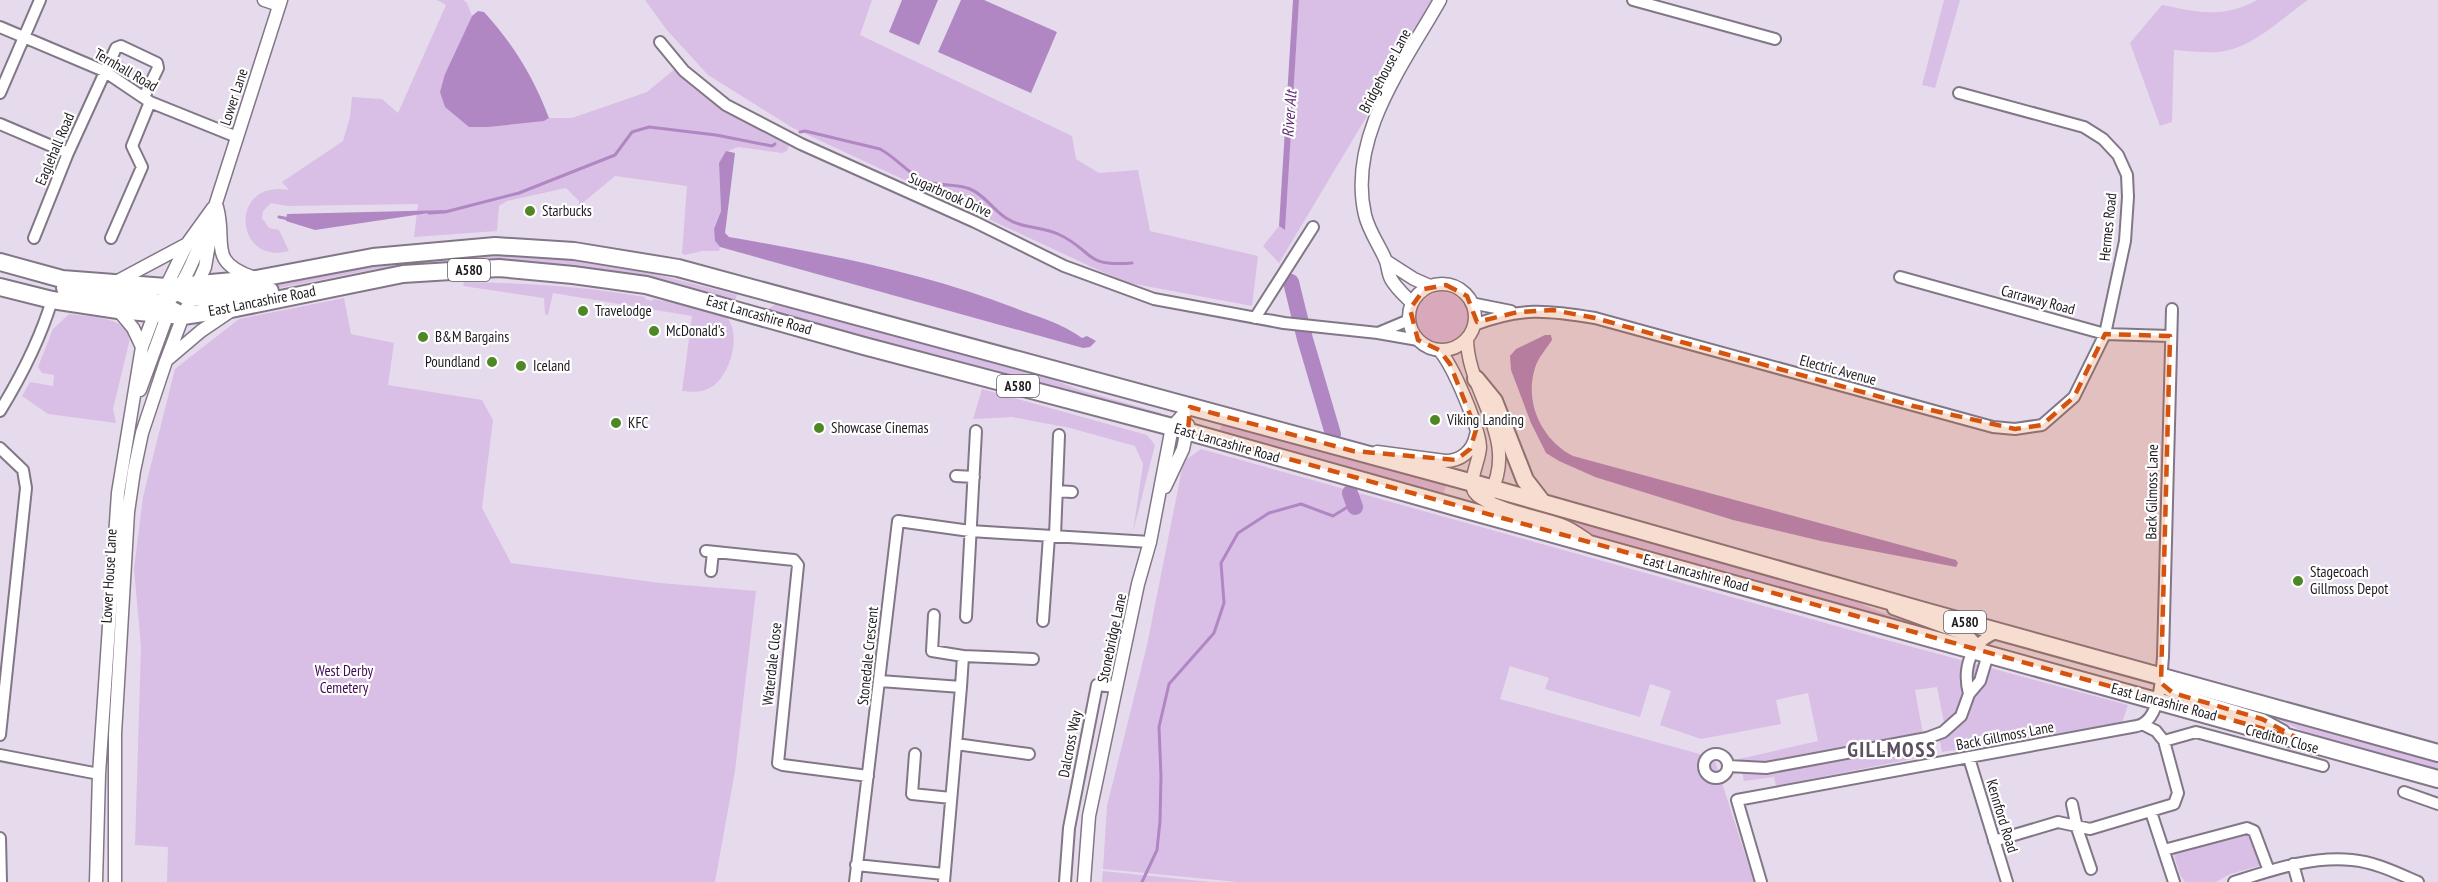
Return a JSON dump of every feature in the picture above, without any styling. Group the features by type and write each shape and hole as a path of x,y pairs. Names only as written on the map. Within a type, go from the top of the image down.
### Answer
{"highway":[{"name":"East Lancashire Road","path":"0,287 52,300 118,310 174,300 256,279 373,257 495,246 574,251 678,268 1473,483 1489,494 1542,502 2438,753"},
{"name":"East Lancashire Road","path":"0,262 62,279 114,283 174,300 236,308 403,274 499,268 646,285 1979,648 2438,779"},
{"path":"18,268 53,286 174,300 277,290 369,272 403,274"},
{"path":"1476,379 1494,401 1526,480 1542,502"}],"street":[{"path":"0,93 40,0"},
{"path":"264,0 280,3"},
{"name":"Bridgehouse Lane","path":"1412,303 1391,278 1386,261 1377,245 1365,215 1361,179 1366,146 1378,111 1440,0"},
{"path":"1633,0 1655,3 1775,39"},
{"name":"Lower Lane","path":"174,300 205,267 216,203 280,3"},
{"name":"Ternhall Road","path":"0,27 104,71 147,100 237,137"},
{"name":"Sugarbrook Drive","path":"660,42 684,71 726,105 801,144 975,222 1064,266 1154,300 1341,331 1378,333"},
{"name":"Eaglehall Road","path":"34,238 68,153 116,48 121,46 157,63 158,68 147,100"},
{"name":"Hermes Road","path":"1959,93 2084,127 2103,139 2118,154 2127,175 2125,241 2104,334"},
{"path":"111,238 142,167 132,146 147,100"},
{"path":"0,124 68,153"},
{"path":"216,203 221,224 219,246 226,262 237,272 256,279"},
{"path":"128,426 174,300 194,259 216,203"},
{"name":"Lower Lane","path":"174,300 187,244 216,203"},
{"path":"1256,318 1310,243 1313,227"},
{"path":"114,283 187,244"},
{"path":"1386,261 1414,279 1430,286"},
{"name":"Carraway Road","path":"1900,277 2104,334 2170,336"},
{"path":"1438,284 1454,287 1461,290 1471,303 1474,325 1467,338 1450,349 1439,350 1424,345 1412,331 1409,320 1412,303 1419,293 1430,286 1438,284"},
{"path":"0,411 28,365 52,300"},
{"name":"Lower House Lane","path":"96,882 99,774 118,493 141,347 174,300"},
{"name":"Lower House Lane","path":"115,882 115,734 128,512 142,433 166,362 174,300"},
{"name":"Electric Avenue","path":"1471,303 1518,312"},
{"path":"166,362 201,331 236,308"},
{"name":"Back Gilmoss Lane","path":"2157,700 2164,618 2172,309"},
{"path":"118,310 133,328 141,347"},
{"name":"Electric Avenue","path":"1474,325 1518,312 1552,310 1595,318 1913,406 1993,427 2015,429 2042,425 2074,397 2104,334"},
{"path":"1378,333 1409,320"},
{"path":"1378,333 1418,340"},
{"path":"1463,509 1472,507 1489,494 1500,462 1499,444 1468,359 1467,338"},
{"path":"1439,350 1450,364 1476,430 1479,454 1473,483"},
{"name":"Stonebridge Lane","path":"1084,882 1087,831 1116,687 1157,504 1180,429 1190,406"},
{"path":"1353,451 1390,452 1445,461 1456,460 1474,443 1476,430"},
{"path":"966,617 976,431"},
{"path":"1043,621 1057,491 1059,435"},
{"path":"0,448 23,470 26,488 0,735"},
{"path":"956,476 974,477"},
{"path":"1057,491 1072,492"},
{"path":"1489,494 1566,527 1596,545"},
{"name":"Stonedale Crescent","path":"855,882 898,521 970,531 1150,542"},
{"name":"Waterdale Close","path":"711,571 709,551 794,560 798,565 778,763 868,776"},
{"path":"1728,766 1766,768 1937,735 1948,729 1961,716 1969,694 1980,681 1986,662 1979,648 1961,633 1911,616 1846,589"},
{"path":"934,615 932,651 963,656 1034,659"},
{"path":"1979,648 2001,631"},
{"path":"856,865 944,878 963,656"},
{"path":"2160,676 2163,686 2169,691 2262,719 2297,738"},
{"path":"880,681 961,687"},
{"name":"Dalcross Way","path":"1065,882 1069,828 1097,685 1116,687"},
{"path":"1994,841 2058,822 2077,828 2090,829 2174,804 2178,793 2164,741 2156,731 2144,725 2153,714 2157,700"},
{"name":"Back Gillmoss Lane","path":"1761,882 1737,800 2144,725"},
{"name":"Crediton Close","path":"2164,741 2196,732 2323,766"},
{"path":"956,744 1029,754"},
{"path":"915,754 912,794 951,798"},
{"path":"0,755 99,774"},
{"name":"Kennford Road","path":"1969,758 2007,882"},
{"path":"2404,792 2438,804"},
{"path":"2072,804 2077,828 2091,869"},
{"path":"2151,812 2174,882"},
{"path":"1069,828 1087,831"},
{"path":"2164,850 2247,828 2254,831 2269,871"},
{"path":"0,838 1,882"},
{"path":"2234,882 2293,864 2322,859 2353,860 2385,868 2418,882"},
{"path":"2293,864 2298,882"}],"highlighted area":[{"path":"1446,285 1467,296 1477,322 1518,312 1553,310 1595,318 1913,406 2015,429 2042,425 2074,397 2105,334 2170,336 2161,683 2173,693 2262,719 2297,738 1188,431 1190,407 1353,451 1456,460 1470,449 1476,430 1450,364 1439,350 1418,340 1410,309 1424,289"}],"green space":[{"path":"437,0 463,0 467,3 472,16 445,74 544,121 549,118 572,118 647,92 676,68 790,142 787,151 782,153 738,147 726,152 719,163 721,211 714,229 715,241 720,247 719,251 702,251 685,255 682,253 687,186 615,176 579,206 579,201 566,188 507,201 499,206 497,231 414,237 418,204 287,206 271,203 263,211 262,218 269,228 279,230 289,251 271,252 257,246 249,235 246,222 248,208 256,197 269,190 289,190 282,182 343,141 350,117 352,97 382,99 398,113 446,5"},
{"path":"645,0 872,0 860,35 1072,136 1076,159 1099,173 1138,170 1150,231 1258,256 1252,306 1124,282 793,128 708,75 666,29"},
{"path":"1299,0 1434,0 1279,263 1263,246 1279,226 1284,229"},
{"path":"1944,0 1960,0 1935,88 1922,85"},
{"path":"2257,0 2308,0 2269,30 2236,48 2213,52 2174,50 2172,122 2160,126 2130,43 2162,5 2199,12 2221,12 2233,10"},
{"path":"116,59 134,67 144,86 142,89 113,72 111,69"},
{"path":"501,252 628,263 648,272 737,295 735,301 644,277 568,267 376,269 279,288 270,285 270,282 361,265"},
{"path":"464,282 577,288 622,293 645,297 652,301 653,299 713,309 728,319 732,328 734,339 730,361 713,386 702,391 682,391 692,316 553,293 548,315 545,314 544,298 463,286"},
{"path":"1437,292 1447,292 1461,299 1468,318 1461,337 1447,344 1437,344 1427,340 1420,333 1416,323 1416,313 1420,303 1427,296"},
{"name":"West Derby Cemetery","path":"344,298 351,334 394,343 388,385 482,400 493,420 482,508 511,563 660,583 756,591 735,771 715,882 167,882 168,847 135,845 141,647 134,569 143,497 175,369 239,319"},
{"path":"780,301 1031,371 1080,390 1161,413 1161,418 767,310"},
{"path":"69,314 98,317 117,323 128,334 129,343 113,409 116,423 48,414 22,396 30,382 53,386 54,375 42,373 38,367 53,329"},
{"path":"982,389 1147,435 1155,445 1133,532 1143,464 1135,446 1070,428 1012,417 973,419"},
{"path":"1222,423 1447,483 1443,495 1219,433"},
{"path":"1201,449 2128,705 2122,723 1942,752 1938,730 1945,728 1937,687 1915,690 1927,756 1776,786 1774,777 1744,781 1739,759 1818,741 1808,693 1776,700 1781,724 1701,739 1660,725 1671,691 1650,684 1640,717 1545,689 1549,678 1510,666 1500,699 1714,758 1754,882 1238,882 1103,869 1107,806 1147,645 1182,469 1187,459"},
{"path":"1518,503 1845,596 1880,612 1943,632 1942,634 1595,539 1517,507"},
{"path":"2171,684 2438,759 2438,771 2308,734 2278,719 2175,690"},
{"path":"2245,832 2253,837 2261,860 2259,866 2230,874 2216,882 2185,882 2180,875 2174,855 2176,852"},
{"path":"1103,871 1200,881 1212,882 1102,882"}],"water":[{"path":"902,0 938,0 919,45 889,32"},
{"path":"961,0 984,0 1057,32 1031,93 938,52"},
{"path":"1293,0 1299,0 1285,230 1279,226"},
{"path":"478,11 484,12 514,49 536,88 549,118 544,121 469,127 445,107 440,92 445,74 472,16"},
{"path":"726,151 735,153 725,233 729,237 838,257 945,284 1041,317 1082,338 1087,336 1096,341 1090,347 1083,348 720,247 715,241 714,229 721,211 719,163"},
{"path":"449,210 315,230 286,221 287,214"},
{"path":"1545,335 1551,335 1552,340 1535,368 1532,381 1534,407 1544,430 1562,449 1573,456 1956,560 1958,563 1956,567 1821,541 1733,520 1595,477 1559,461 1546,453 1531,423 1511,370 1510,356 1516,349"}],"waterway":[{"path":"429,213 445,212 519,193 615,155 632,132 649,127 716,135 772,146 775,144"},
{"path":"800,132 805,131 880,149 925,181 970,189 1012,222 1058,234 1070,240 1096,260 1116,264 1132,263"},
{"path":"279,217 289,219"},
{"name":"River Alt","path":"1291,282 1333,434"},
{"name":"River Alt","path":"1350,493 1355,507"},
{"path":"1142,882 1157,850 1161,776 1159,727 1169,684 1214,633 1224,603 1221,563 1238,533 1269,513 1301,504 1333,516 1354,503"}],"place":[{"name":"Starbucks","path":"530,211"},
{"name":"Travelodge","path":"583,311"},
{"name":"McDonald's","path":"654,331"},
{"name":"B&M Bargains","path":"423,337"},
{"name":"Poundland","path":"492,362"},
{"name":"Iceland","path":"521,366"},
{"name":"Viking Landing","path":"1435,420"},
{"name":"KFC","path":"616,423"},
{"name":"Showcase Cinemas","path":"819,428"},
{"name":"Stagecoach Gillmoss Depot","path":"2298,581"}],"district":[{"name":"GILLMOSS","path":"1892,750"}]}
